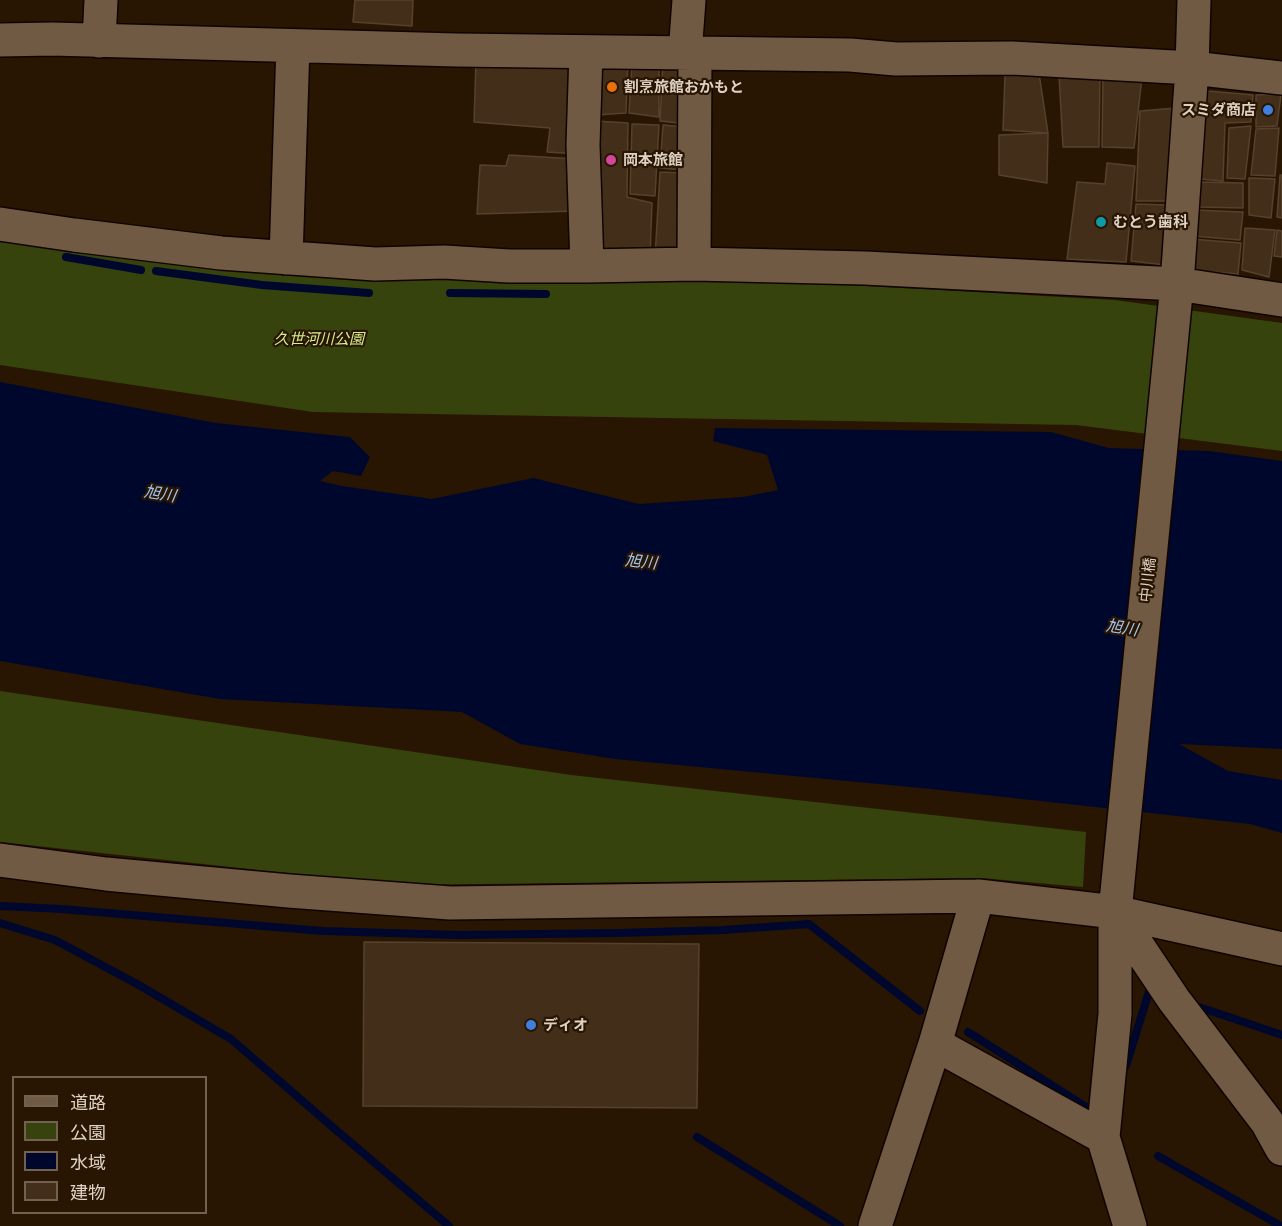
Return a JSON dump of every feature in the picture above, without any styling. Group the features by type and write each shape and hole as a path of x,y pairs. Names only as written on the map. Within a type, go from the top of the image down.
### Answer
{"street":[{"path":"99,41 101,0"},
{"path":"689,0 694,264"},
{"name":"中川橋","path":"1103,1137 1115,1014 1116,912 1177,284 1192,69 1194,0"},
{"path":"0,40 690,54 850,55 896,59 1012,58 1192,69 1282,78"},
{"path":"286,258 293,46"},
{"path":"586,52 584,146 586,266"},
{"path":"0,224 210,252 375,264 444,262 509,266 694,264 865,268 1177,284 1282,300"},
{"path":"0,860 106,874 450,903 978,896 1116,912 1282,949"},
{"path":"875,1226 935,1044 978,896"},
{"path":"1116,912 1174,1000 1267,1122 1282,1149"},
{"path":"935,1044 1103,1137 1130,1226"}],"green space":[{"name":"久世河川公園","path":"0,231 673,275 1115,300 1282,323 1282,451 1076,425 313,412 0,365"},
{"path":"0,691 571,775 1086,832 1083,887 981,878 397,885 0,842"}],"water":[{"name":"旭川","path":"0,382 216,423 350,437 370,457 361,476 333,471 320,481 432,499 533,478 639,504 743,497 778,490 767,455 713,441 715,428 1051,432 1109,448 1209,451 1282,461 1282,749 1179,744 1228,771 1282,780 1282,833 1250,824 931,789 615,759 520,744 462,712 220,699 0,661"}],"building":[{"path":"355,0 413,0 412,26 353,22"},
{"path":"476,60 578,63 579,154 547,152 550,128 474,122"},
{"name":"割烹旅館おかもと","path":"598,60 628,61 626,113 597,115"},
{"path":"659,60 659,117 629,113 632,63"},
{"path":"689,60 687,124 660,121 663,61"},
{"path":"1039,73 1048,133 1003,130 1005,75"},
{"path":"1100,73 1099,147 1063,147 1059,75"},
{"path":"1103,75 1142,77 1134,148 1102,147"},
{"path":"1208,91 1253,95 1251,122 1225,123 1223,181 1199,179"},
{"name":"スミダ商店","path":"1281,94 1277,126 1256,127 1256,95"},
{"path":"1176,108 1170,201 1136,201 1140,111"},
{"name":"岡本旅館","path":"596,121 628,123 627,197 652,203 650,257 594,257"},
{"path":"632,124 659,125 655,196 630,194"},
{"path":"663,125 685,127 684,170 660,168"},
{"path":"1251,126 1245,179 1227,178 1229,128"},
{"path":"1279,128 1275,176 1251,175 1256,129"},
{"path":"1048,133 1047,183 999,175 999,135"},
{"path":"509,155 577,159 576,211 477,214 480,165 506,166"},
{"name":"むとう歯科","path":"1107,163 1135,166 1126,262 1067,259 1077,182 1105,184"},
{"path":"660,172 685,173 685,258 655,257"},
{"path":"1280,175 1282,175 1282,218 1277,217"},
{"path":"1249,178 1275,179 1271,218 1249,215"},
{"path":"1200,182 1243,183 1243,208 1197,207"},
{"path":"1136,204 1168,205 1165,265 1131,261"},
{"path":"1194,210 1243,212 1240,240 1193,236"},
{"path":"1245,228 1275,230 1269,277 1242,270"},
{"path":"1277,230 1282,231 1282,257 1274,256"},
{"path":"1191,239 1241,243 1238,274 1190,270"},
{"name":"ディオ","path":"364,942 699,944 697,1108 363,1106"}],"waterway":[{"path":"66,257 141,270"},
{"path":"156,271 262,285 369,293"},
{"path":"450,293 546,294"},
{"path":"0,906 322,931 459,935 723,930 809,924 920,1011"},
{"path":"0,923 55,940 137,984 231,1039 449,1226"},
{"path":"1126,1066 1151,985"},
{"path":"1190,1004 1282,1035"},
{"path":"968,1032 1097,1114"},
{"path":"697,1137 840,1226"},
{"path":"1158,1156 1281,1226"}],"place":[{"name":"割烹旅館おかもと","path":"612,87"},
{"name":"スミダ商店","path":"1268,110"},
{"name":"岡本旅館","path":"611,160"},
{"name":"むとう歯科","path":"1101,222"},
{"name":"ディオ","path":"531,1025"}]}
